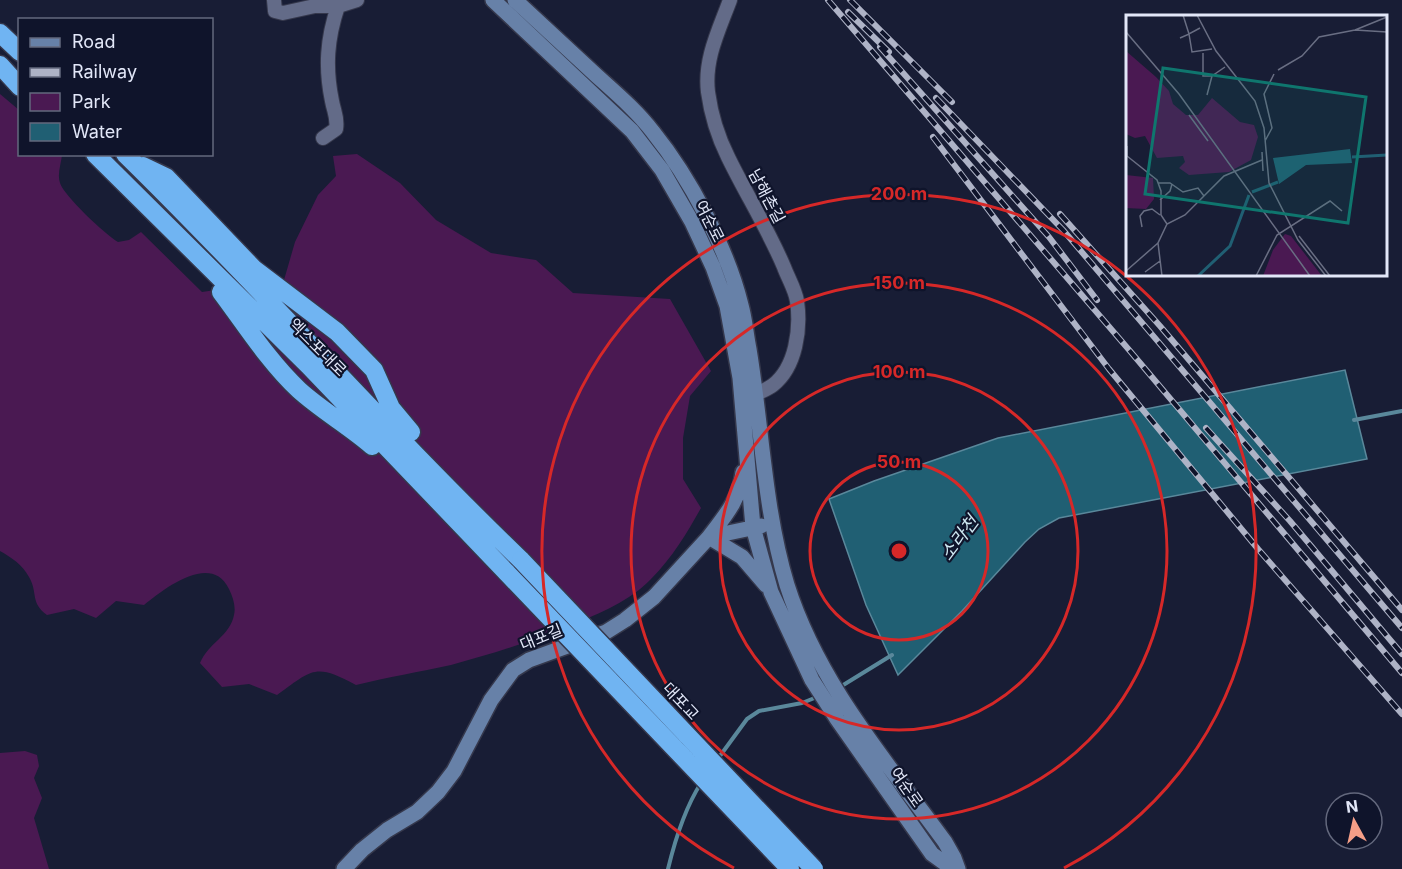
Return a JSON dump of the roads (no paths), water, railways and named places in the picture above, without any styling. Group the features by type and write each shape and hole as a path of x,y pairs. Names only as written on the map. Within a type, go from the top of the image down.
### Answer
{"highway":[{"path":"0,33 18,50"},
{"path":"0,63 18,78"},
{"path":"0,63 18,85"},
{"path":"82,156 128,204 173,241 216,285 298,390 463,515"},
{"name":"엑스포대로","path":"97,156 463,515 521,560"},
{"path":"128,158 166,177 254,269 338,332 369,363 380,381 391,408 432,458 463,515"},
{"name":"엑스포대로","path":"128,158 312,345 463,515 507,573 790,869"},
{"name":"대포교","path":"521,560 814,869"}],"street":[{"path":"274,0 275,11 283,14 315,6 338,6 357,0"},
{"name":"여순로","path":"493,0 632,131 662,170 692,222 713,267 727,306 740,378 753,527 771,592"},
{"name":"여순로","path":"515,0 654,132 708,220 727,263 741,305 756,394 772,524 779,554 819,676"},
{"name":"남해촌길","path":"730,0 709,62 708,91 712,110 728,156 776,248 797,302 798,322 795,346 790,361 773,385 756,394"},
{"path":"323,138 336,129 338,118 332,103 327,63 330,31 338,6"},
{"name":"대포길","path":"344,869 362,850 387,830 417,812 438,792 454,771 491,700 513,670 529,660 606,632 625,621 654,597 709,537 738,496 746,446"},
{"path":"709,537 772,524"},
{"path":"709,537 742,557 771,592 844,716"},
{"name":"여순로","path":"844,716 932,854 952,869"},
{"name":"여순로","path":"844,716 945,842 958,869"}],"water":[{"path":"1345,370 1367,459 1059,518 1039,529 1025,542 962,611 898,675 866,605 829,499 998,438"}],"waterway":[{"name":"소라천","path":"1354,420 1402,411"},
{"name":"소라천","path":"840,687 892,655"},
{"name":"소라천","path":"717,760 747,719 759,711 802,703 817,697"},
{"name":"소라천","path":"668,869 681,825 701,783"}],"railway":[{"path":"828,0 1130,351 1402,673"},
{"path":"850,0 952,102"},
{"path":"848,12 889,52"},
{"path":"880,47 1049,237 1097,300"},
{"path":"936,98 1063,230 1402,628"},
{"path":"933,137 1109,369 1258,549 1402,714"},
{"path":"1060,214 1160,326 1402,610"},
{"path":"1206,428 1290,521 1402,654"}]}
